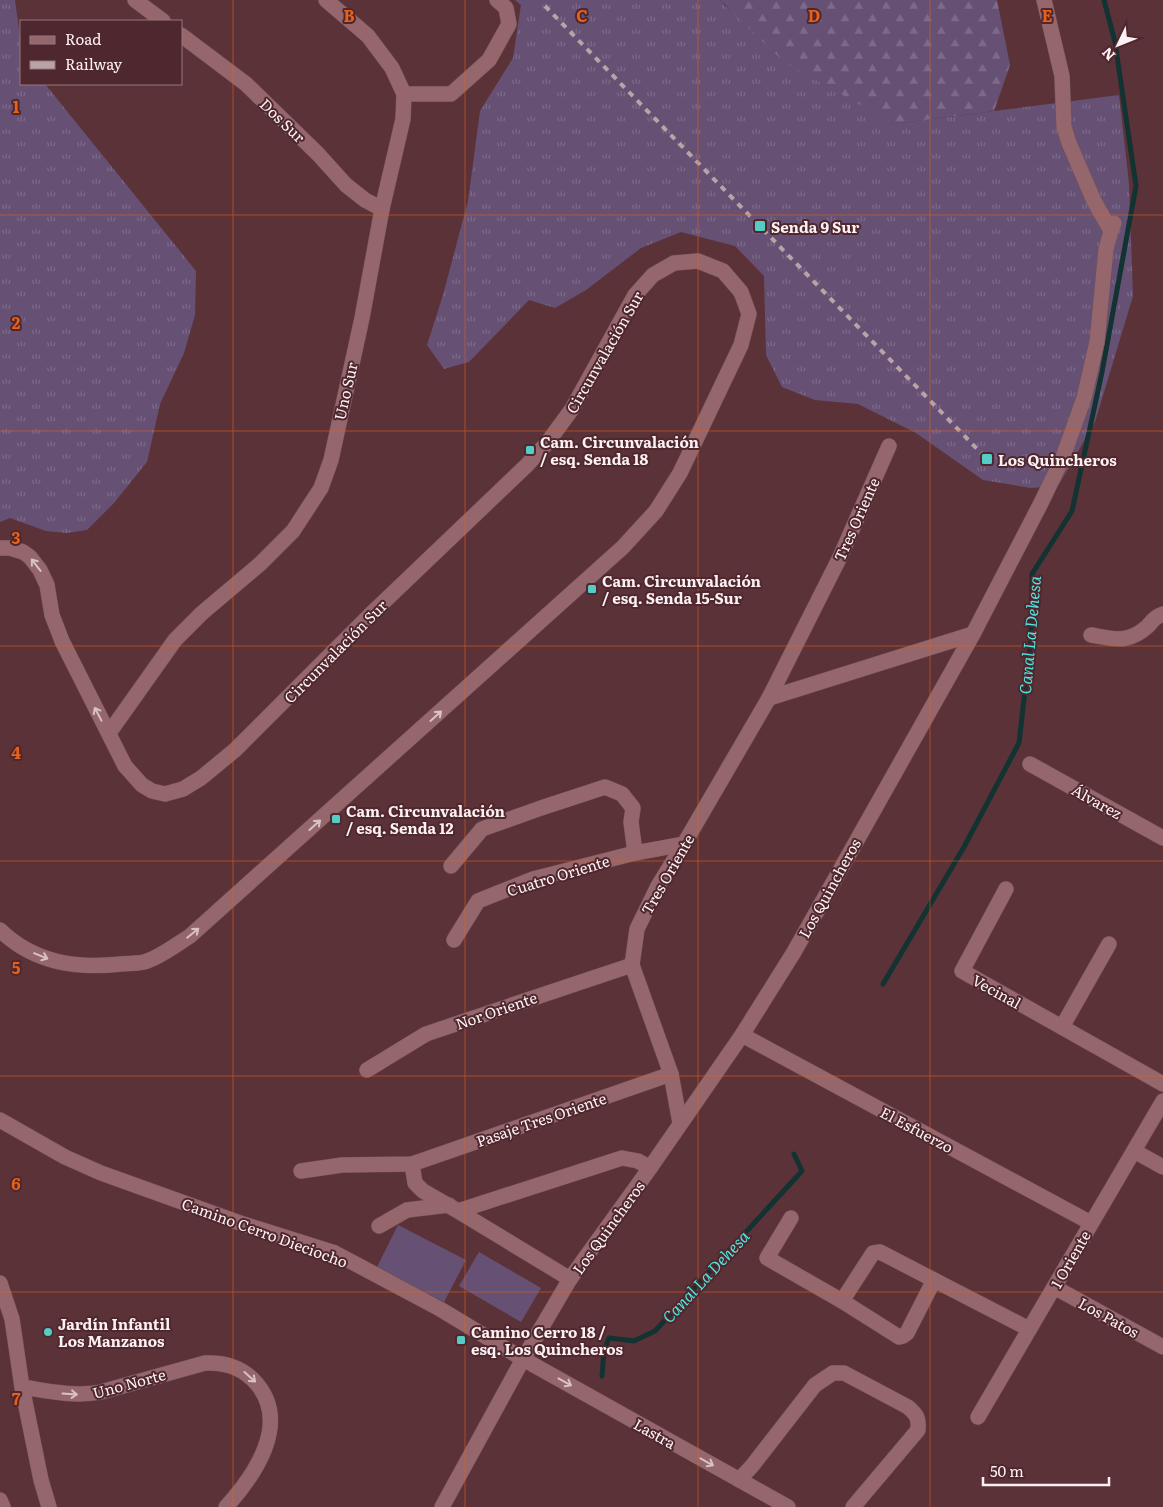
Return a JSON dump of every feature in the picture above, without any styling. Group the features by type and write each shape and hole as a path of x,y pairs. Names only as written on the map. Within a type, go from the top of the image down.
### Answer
{"street":[{"path":"135,0 162,20"},
{"name":"Uno Sur","path":"109,733 174,640 202,613 260,564 293,531 321,488 331,460 362,318 382,209 403,119 404,94 392,68 368,36 326,0"},
{"path":"404,94 451,94 489,60 509,24 506,8 497,0"},
{"name":"Los Quincheros","path":"442,1507 523,1358 570,1279 742,1035 794,952 973,634 1041,504 1063,457 1081,406 1097,342 1106,249 1113,227 1094,201 1064,127 1062,76 1044,0"},
{"name":"Dos Sur","path":"182,35 246,84 318,154 346,185 365,200 382,209"},
{"name":"Circunvalación Sur","path":"0,548 10,548 23,552 40,570 47,584 52,615 62,641 130,773 142,785 152,791 165,794 183,789 201,778 242,744 371,614 503,489 547,442 572,409 635,295 652,275 674,264 698,261 723,271 741,292 748,314 741,345 680,474 642,528 190,936 147,962 105,966 68,964 50,960 20,946 0,930"},
{"name":"Tres Oriente","path":"680,1123 671,1074 632,965 637,929 658,886 769,698 840,557 889,446"},
{"path":"1091,635 1118,640 1132,637 1148,626 1154,617 1163,614"},
{"path":"769,698 973,634"},
{"name":"Álvarez","path":"1030,764 1163,838"},
{"path":"451,866 482,830 605,788 622,794 633,808 631,822 635,853"},
{"name":"Cuatro Oriente","path":"454,940 478,901 533,879 635,853 684,844"},
{"name":"Vecinal","path":"1006,889 962,971 1163,1084"},
{"path":"1062,1027 1109,944"},
{"name":"Nor Oriente","path":"367,1070 426,1034 632,965"},
{"name":"El Esfuerzo","path":"742,1035 1091,1223"},
{"name":"Pasaje Tres Oriente","path":"301,1171 342,1165 412,1164 671,1074"},
{"name":"1 Oriente","path":"978,1417 1163,1101"},
{"name":"Camino Cerro Dieciocho","path":"0,1120 65,1157 101,1173 243,1224 335,1254 440,1309 523,1358"},
{"path":"1134,1151 1163,1167"},
{"path":"378,1226 407,1210 453,1208 622,1158 638,1161 650,1168"},
{"path":"412,1164 415,1183 423,1192 453,1208 570,1279"},
{"path":"791,1218 767,1258 842,1301 899,1337 907,1333 934,1280"},
{"path":"842,1301 873,1253 880,1252 1029,1329"},
{"path":"0,1283 12,1319 22,1387 41,1480 49,1507"},
{"name":"Los Patos","path":"1054,1287 1163,1347"},
{"name":"Lastra","path":"523,1358 788,1507"},
{"name":"Uno Norte","path":"22,1387 66,1394 88,1394 205,1363 217,1362 228,1364 245,1373 262,1390 270,1410 270,1428 266,1446 246,1482 226,1507"},
{"path":"739,1480 815,1385 833,1373 844,1373 908,1407 916,1415 918,1423 918,1430 853,1507"},
{"path":"0,1500 3,1507"}],"green space":[{"path":"0,0 15,0 20,38 20,85 46,85 196,271 195,315 184,353 160,404 147,462 114,503 87,530 67,533 46,531 10,518 0,522"},
{"path":"515,0 720,0 725,6 894,124 1119,95 1129,184 1133,296 1095,422 1058,486 1031,488 983,480 916,433 858,404 815,400 782,387 766,355 764,276 735,246 681,232 641,248 586,290 555,308 529,300 469,362 444,369 427,345 443,295 468,201 480,111 513,58 521,5"},
{"path":"720,0 997,0 1010,65 994,111 894,124 784,62"},
{"path":"398,1225 466,1260 444,1302 377,1267"},
{"path":"479,1252 541,1288 521,1322 459,1286"}],"waterway":[{"name":"Canal La Dehesa","path":"883,984 964,847 1019,743 1031,637 1032,574 1072,511 1102,372 1136,186 1115,42 1104,0"},
{"name":"Canal La Dehesa","path":"602,1376 604,1351 609,1338 634,1341 655,1331 802,1171 794,1154"}],"railway":[{"path":"545,6 987,459"}],"place":[{"name":"Senda 9 Sur","path":"760,226"},
{"name":"Cam. Circunvalación / esq. Senda 18","path":"530,450"},
{"name":"Los Quincheros","path":"987,459"},
{"name":"Cam. Circunvalación / esq. Senda 15-Sur","path":"592,589"},
{"name":"Cam. Circunvalación / esq. Senda 12","path":"336,819"},
{"name":"Jardín Infantil Los Manzanos","path":"48,1332"},
{"name":"Camino Cerro 18 / esq. Los Quincheros","path":"461,1340"}]}
